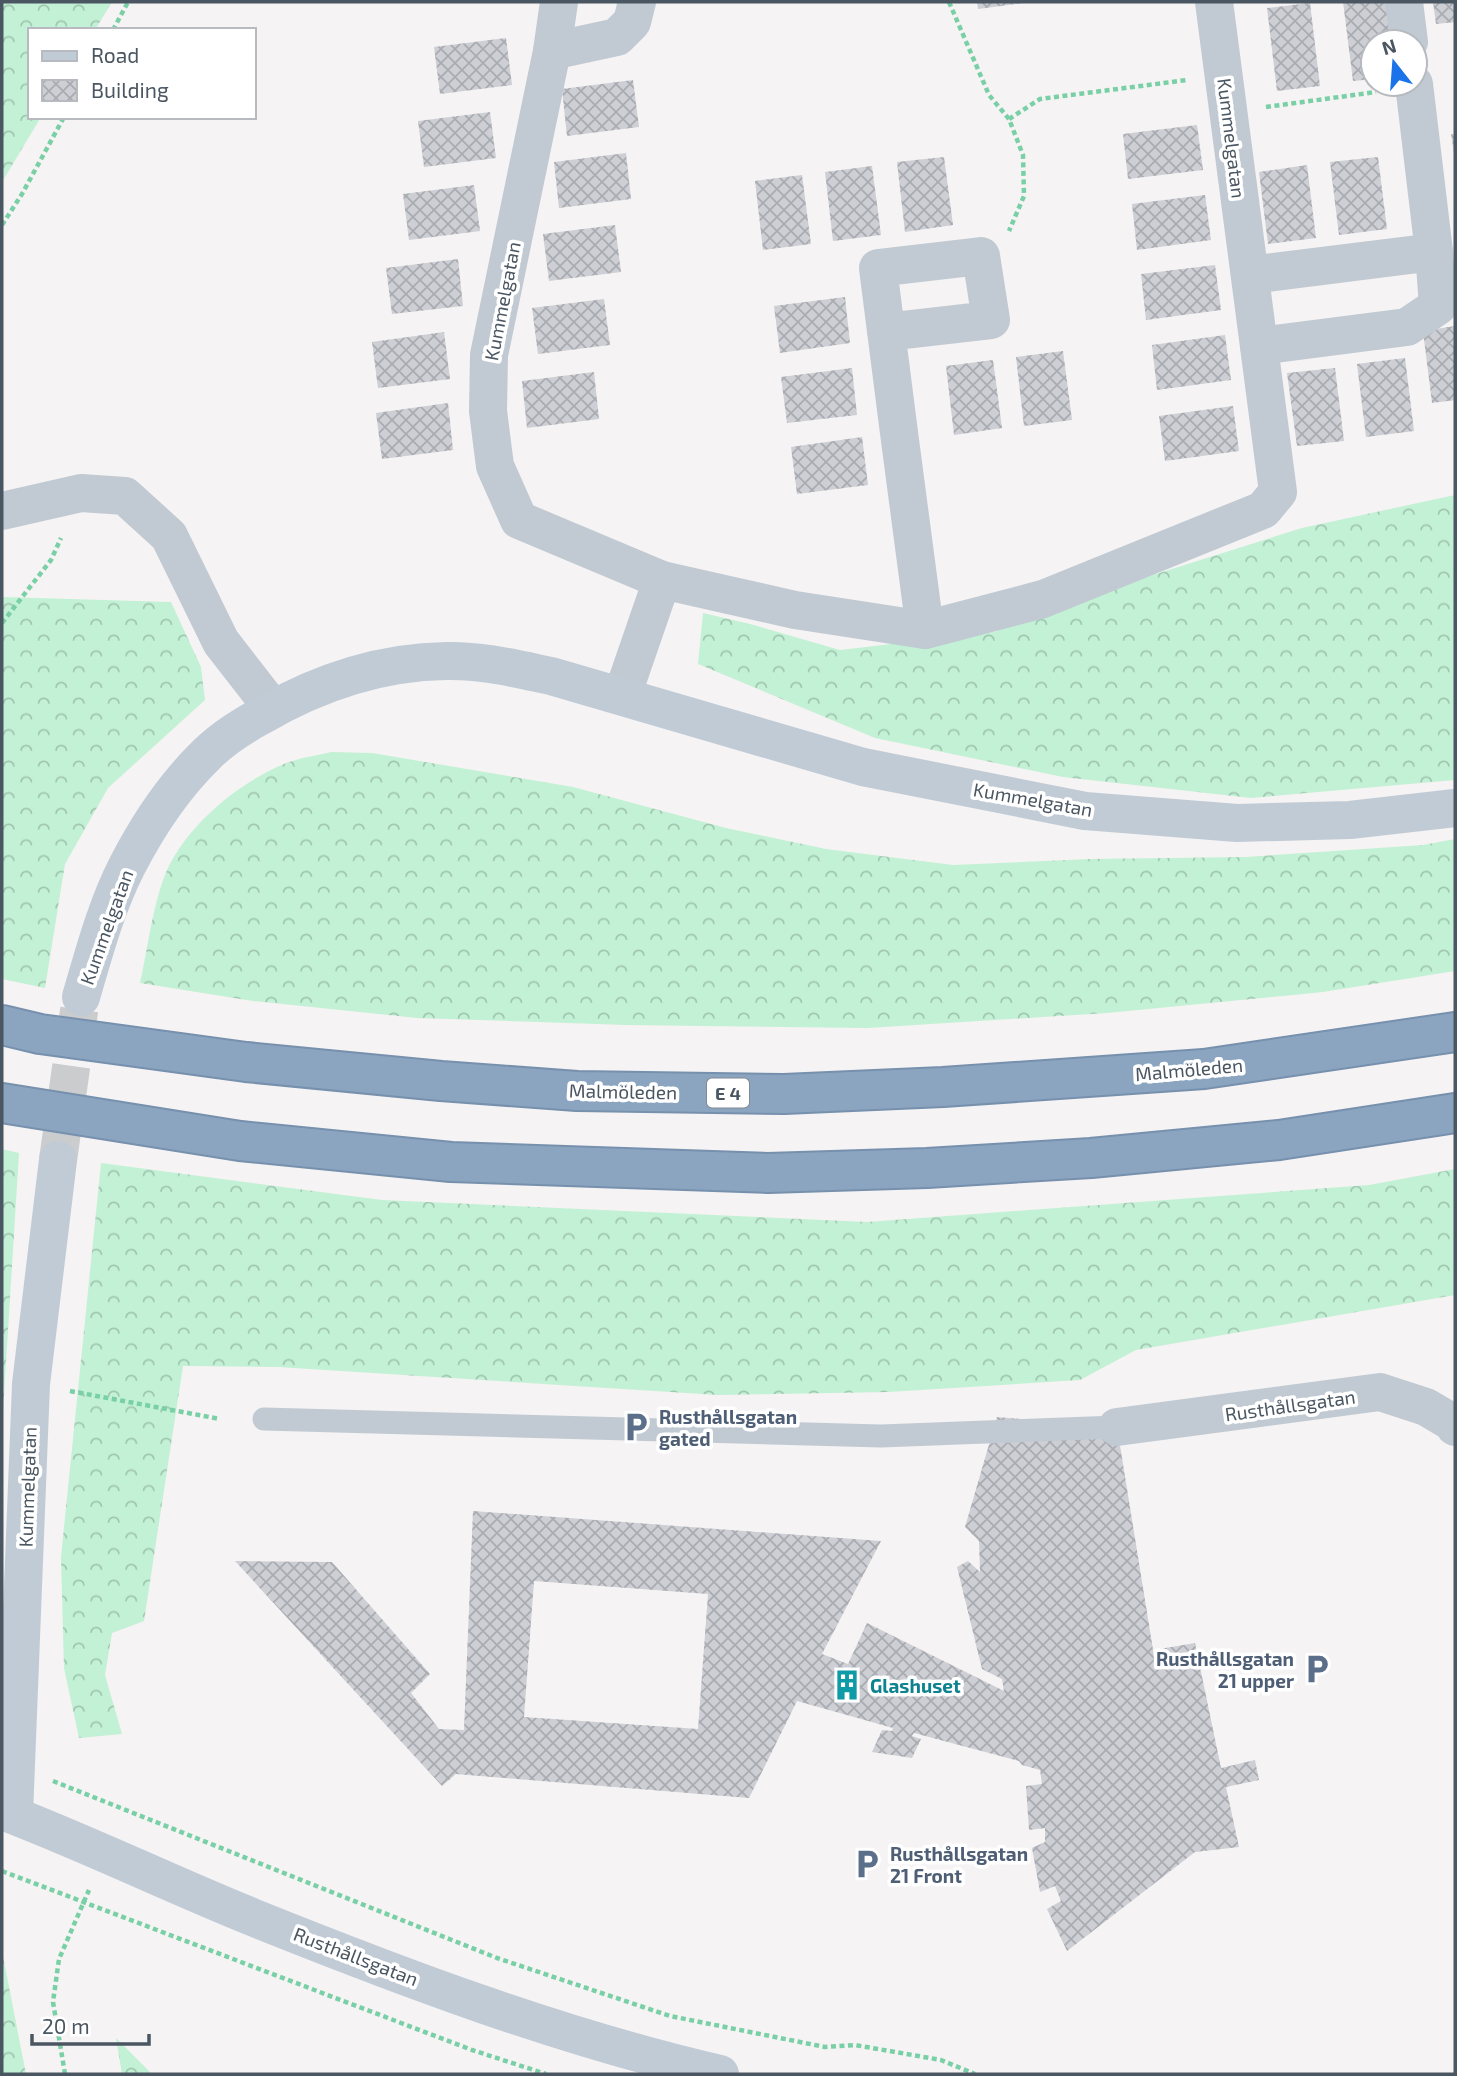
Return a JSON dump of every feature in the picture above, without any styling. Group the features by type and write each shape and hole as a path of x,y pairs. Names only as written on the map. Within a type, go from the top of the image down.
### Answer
{"highway":[{"name":"Malmöleden","path":"2,1025 40,1034 246,1062 441,1081 576,1091 784,1094 943,1087 1204,1069 1455,1032"},
{"path":"2,1103 240,1141 451,1162 768,1173 927,1168 1091,1158 1279,1140 1455,1113"}],"street":[{"name":"Kummelgatan","path":"559,2 552,51 489,355 488,411 495,466 519,520 662,580 795,610 925,630 1044,598 1263,510 1278,492 1214,2"},
{"path":"552,51 617,37 632,22 637,2"},
{"path":"1404,2 1407,28"},
{"path":"1259,346 1407,327 1447,305 1434,252 1415,98"},
{"path":"1250,275 1434,252"},
{"path":"886,332 990,320 981,256 878,268 886,332 925,630"},
{"path":"2,511 81,492 125,496 169,536 221,642 273,709"},
{"path":"622,696 662,580"},
{"name":"Kummelgatan","path":"81,997 106,915 126,867 151,823 180,782 209,751 243,726 313,689 362,671 403,663 449,661 513,668 551,676 863,767 1085,811 1237,823 1350,820 1455,808"},
{"name":"Kummelgatan","path":"8,1813 16,1766 32,1384 58,1160"},
{"name":"Rusthållsgatan","path":"1117,1427 1380,1392 1426,1406 1455,1427"},
{"name":"Rusthållsgatan","path":"8,1813 250,1916 484,2005 664,2061 720,2074"}],"lane":[{"path":"264,1419 881,1436 1117,1427"}],"path":[{"path":"114,28 128,2"},
{"path":"949,2 989,95 1009,119 1023,155 1024,196 1000,253 981,256"},
{"path":"1009,119 1040,99 1359,88"},
{"path":"2,225 63,119"},
{"path":"2,623 51,560 81,492"},
{"path":"32,1384 220,1419"},
{"path":"16,1766 497,1958 670,2016 825,2047 855,2045 942,2060 975,2074"},
{"path":"65,2074 53,2002 59,1959 104,1854"},
{"path":"2,1871 472,2050 546,2074"}],"green space":[{"path":"2,2 112,2 96,28 28,28 28,119 40,119 2,182"},
{"path":"1455,495 1455,780 1251,798 1063,777 875,738 698,664 703,613 840,650 994,632 1137,580 1302,528"},
{"path":"2,597 171,602 201,667 205,700 108,788 65,864 45,988 2,979"},
{"path":"331,752 372,753 573,787 726,828 826,849 953,865 1090,859 1245,857 1423,845 1455,839 1455,971 1323,992 1107,1013 868,1028 626,1025 417,1018 253,1001 140,983 160,889 171,862 192,832 219,804 251,781 289,762"},
{"path":"2,1149 19,1153 2,1427"},
{"path":"101,1163 382,1200 867,1222 1369,1185 1455,1169 1455,1295 1136,1350 1080,1380 888,1392 718,1395 278,1367 183,1366 144,1621 112,1633 105,1675 122,1734 79,1738 64,1668 61,1557"},
{"path":"2,1949 3,1956 26,2074 2,2074"},
{"path":"116,2038 152,2074 122,2074"}],"building":[{"path":"977,2 1022,2 1023,3 978,9"},
{"path":"1343,2 1388,2 1391,28 1359,28 1359,80 1353,81"},
{"path":"1433,2 1455,2 1455,22 1436,24"},
{"path":"1310,3 1320,86 1277,91 1267,8"},
{"path":"506,38 512,85 440,94 434,47"},
{"path":"633,80 639,127 567,136 562,89"},
{"path":"490,112 496,158 424,167 418,121"},
{"path":"1197,125 1203,170 1128,179 1123,134"},
{"path":"1451,134 1455,134 1455,153 1454,153"},
{"path":"626,153 631,199 559,208 554,162"},
{"path":"944,157 953,225 905,232 897,162"},
{"path":"1378,157 1387,229 1339,235 1330,162"},
{"path":"1307,165 1316,238 1268,244 1259,172"},
{"path":"872,166 881,235 833,241 825,172"},
{"path":"802,175 811,244 763,250 755,181"},
{"path":"474,185 480,231 409,240 403,194"},
{"path":"1205,195 1211,240 1137,250 1132,204"},
{"path":"615,225 621,272 549,281 543,234"},
{"path":"458,259 463,306 392,314 386,268"},
{"path":"1215,265 1221,310 1146,320 1141,274"},
{"path":"845,297 850,343 780,353 774,306"},
{"path":"604,299 610,345 538,354 532,308"},
{"path":"1455,326 1455,400 1432,403 1423,331"},
{"path":"444,332 450,379 378,388 372,342"},
{"path":"1225,335 1231,380 1157,390 1152,345"},
{"path":"1063,351 1072,420 1024,426 1016,357"},
{"path":"1405,358 1414,431 1366,437 1357,364"},
{"path":"993,360 1002,428 954,435 946,366"},
{"path":"852,368 857,415 787,423 781,377"},
{"path":"1335,368 1344,441 1297,446 1287,373"},
{"path":"594,372 599,419 527,428 522,381"},
{"path":"448,403 453,450 382,459 376,413"},
{"path":"1233,406 1239,451 1165,461 1159,416"},
{"path":"862,437 868,485 797,494 791,447"},
{"name":"Glashuset","path":"997,1417 1117,1427 1155,1662 1154,1650 1195,1643 1221,1768 1255,1760 1259,1780 1226,1787 1239,1847 1195,1852 1067,1951 1047,1909 1061,1901 1055,1886 1040,1892 1032,1848 1045,1842 1045,1828 1029,1830 1026,1786 1042,1784 1040,1770 1022,1765 1019,1761 914,1733 912,1736 921,1739 912,1758 872,1752 882,1730 892,1731 893,1728 797,1701 749,1798 456,1774 442,1786 235,1561 332,1562 430,1674 411,1693 439,1729 464,1730 473,1511 881,1541 822,1654 848,1664 867,1623 1004,1691 1002,1679 982,1669 957,1567 968,1561 980,1572 979,1541 965,1527","holes":["534,1581 708,1594 698,1729 524,1717"]}],"tunnel":[{"path":"58,1160 81,997"}],"place":[{"name":"Rusthållsgatan gated","path":"636,1427"},
{"name":"Rusthållsgatan 21 upper","path":"1317,1669"},
{"name":"Glashuset","path":"847,1685"},
{"name":"Rusthållsgatan 21 Front","path":"867,1864"}]}
